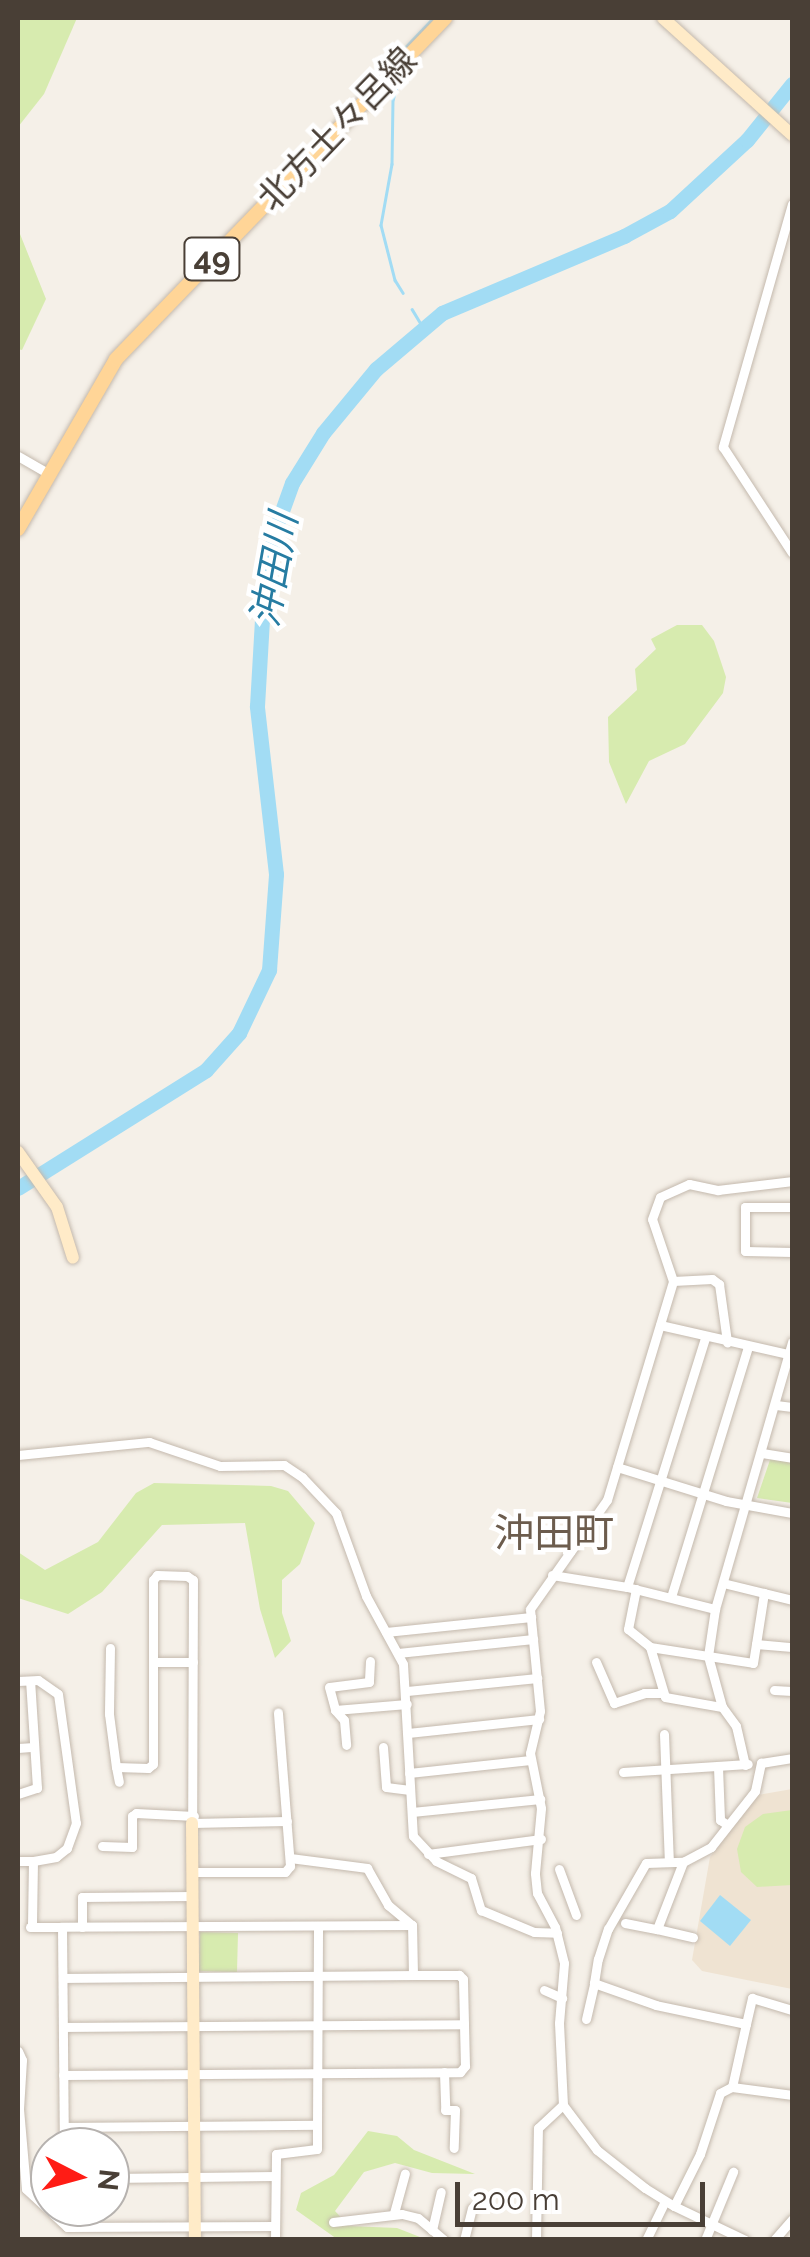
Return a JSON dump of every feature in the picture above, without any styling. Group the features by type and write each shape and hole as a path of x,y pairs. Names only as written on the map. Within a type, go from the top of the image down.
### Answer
{"main road":[{"name":"北方土々呂線","path":"18,529 116,358 445,18"}],"street":[{"path":"664,18 746,97 791,133"},
{"path":"792,204 723,447 792,553"},
{"path":"18,456 50,474"},
{"path":"18,1152 55,1204 68,1229 74,1258"},
{"path":"746,2240 669,2204 597,2150 563,2106 558,2023 564,1963 557,1933 538,1893 536,1867 540,1799 530,1760 539,1719 530,1608 607,1500 673,1281 652,1219 660,1196 689,1184 718,1190 792,1182"},
{"path":"792,1208 745,1207 745,1251 792,1252"},
{"path":"673,1281 712,1279 720,1284 727,1342"},
{"path":"660,1325 792,1355"},
{"path":"705,1338 631,1588 628,1629 650,1647 753,1663 764,1594"},
{"path":"745,1765 736,1726 722,1707 708,1656 715,1609 792,1355 792,1342"},
{"path":"671,1597 748,1347"},
{"path":"776,1405 792,1407"},
{"path":"18,1455 150,1442 220,1466 289,1467 333,1508 366,1596 398,1653 407,1691 413,1836 428,1854 470,1878 481,1910 534,1932 557,1933"},
{"path":"762,1453 792,1458"},
{"path":"617,1467 747,1506 792,1512"},
{"path":"552,1575 631,1588 715,1609"},
{"path":"116,1767 148,1768 153,1764 153,1580 157,1576 193,1580 195,2233"},
{"path":"722,1583 792,1600"},
{"path":"386,1632 530,1617"},
{"path":"398,1653 533,1639"},
{"path":"756,1644 792,1647"},
{"path":"650,1647 664,1693"},
{"path":"110,1648 109,1714 119,1782"},
{"path":"329,1687 369,1682 370,1661"},
{"path":"154,1662 193,1662"},
{"path":"596,1662 614,1703 644,1693 664,1693 722,1707"},
{"path":"321,1675 335,1710 344,1720 346,1745"},
{"path":"407,1691 537,1678"},
{"path":"18,1681 38,1680 58,1694 76,1823 67,1848 56,1857 18,1861"},
{"path":"18,1794 37,1788 30,1681"},
{"path":"774,1690 792,1691"},
{"path":"335,1710 407,1704"},
{"path":"192,1872 285,1872 290,1858 278,1712"},
{"path":"408,1732 539,1719"},
{"path":"664,1734 670,1862"},
{"path":"384,1746 386,1787 410,1790"},
{"path":"18,1748 34,1747"},
{"path":"623,1772 718,1768 792,1758"},
{"path":"410,1773 530,1760"},
{"path":"586,2019 602,1944 646,1863 683,1862 710,1847 755,1792 761,1764"},
{"path":"718,1768 720,1820 728,1826"},
{"path":"412,1812 540,1799"},
{"path":"102,1846 132,1847 132,1816 136,1813 193,1820 287,1821"},
{"path":"428,1854 540,1839"},
{"path":"290,1858 366,1868 388,1905 412,1925 414,1975"},
{"path":"33,1861 30,1927 412,1925"},
{"path":"657,1929 683,1862"},
{"path":"536,1867 561,1870 576,1915"},
{"path":"82,1927 82,1897 192,1896"},
{"path":"625,1923 692,1937"},
{"path":"275,2240 278,2152 318,2149 318,1926"},
{"path":"62,1928 64,2127 317,2125"},
{"path":"63,1978 459,1975 463,1979 464,2024 464,2066 460,2072 64,2075"},
{"path":"594,1982 656,2005 746,2024"},
{"path":"544,1990 562,1998"},
{"path":"732,2087 752,1998 792,2010"},
{"path":"63,2027 464,2024"},
{"path":"18,2052 22,2060 22,2192"},
{"path":"444,2072 445,2110 454,2110 454,2148"},
{"path":"646,2240 700,2154 718,2096 732,2087 792,2095"},
{"path":"536,2240 538,2128 563,2106"},
{"path":"705,2240 732,2172"},
{"path":"394,2213 405,2173"},
{"path":"130,2178 276,2176"},
{"path":"432,2230 440,2192"},
{"path":"774,2240 791,2219 792,2206"},
{"path":"464,2240 472,2208"},
{"path":"333,2222 394,2213 418,2218 444,2240"},
{"path":"68,2227 195,2233 275,2226"}],"shaded area":[{"path":"792,1789 792,1989 702,1971 692,1960 710,1857 758,1795"}],"green space":[{"path":"18,18 77,18 44,94 18,127"},
{"path":"18,229 46,299 22,350 18,349"},
{"path":"677,625 702,625 714,641 726,677 723,693 685,744 649,761 626,804 609,762 608,717 637,690 635,669 656,649 651,639"},
{"path":"771,1457 792,1461 792,1503 757,1498"},
{"path":"154,1483 271,1486 288,1491 315,1523 300,1564 282,1580 282,1613 291,1641 275,1658 260,1609 245,1523 162,1525 102,1592 68,1614 18,1598 18,1552 45,1570 98,1542 136,1493"},
{"path":"792,1810 792,1885 757,1887 741,1872 737,1849 745,1827 763,1814"},
{"path":"200,1932 238,1933 237,1972 199,1971"},
{"path":"368,2131 397,2136 414,2150 475,2174 432,2173 395,2163 364,2172 335,2211 349,2226 397,2228 425,2239 337,2239 296,2210 301,2193 334,2175"}],"water":[{"path":"720,1895 751,1920 730,1946 700,1921"}],"waterway":[{"path":"395,58 433,18"},
{"path":"402,71 393,100 392,164 381,225 395,280 403,293"},
{"name":"沖田川","path":"18,1188 206,1070 239,1033 269,970 276,874 257,706 263,603 274,533 292,483 323,433 376,369 442,313 624,236 670,211 747,140 792,84"},
{"path":"412,309 423,327"}],"district":[{"name":"沖田町","path":"554,1533"}]}
